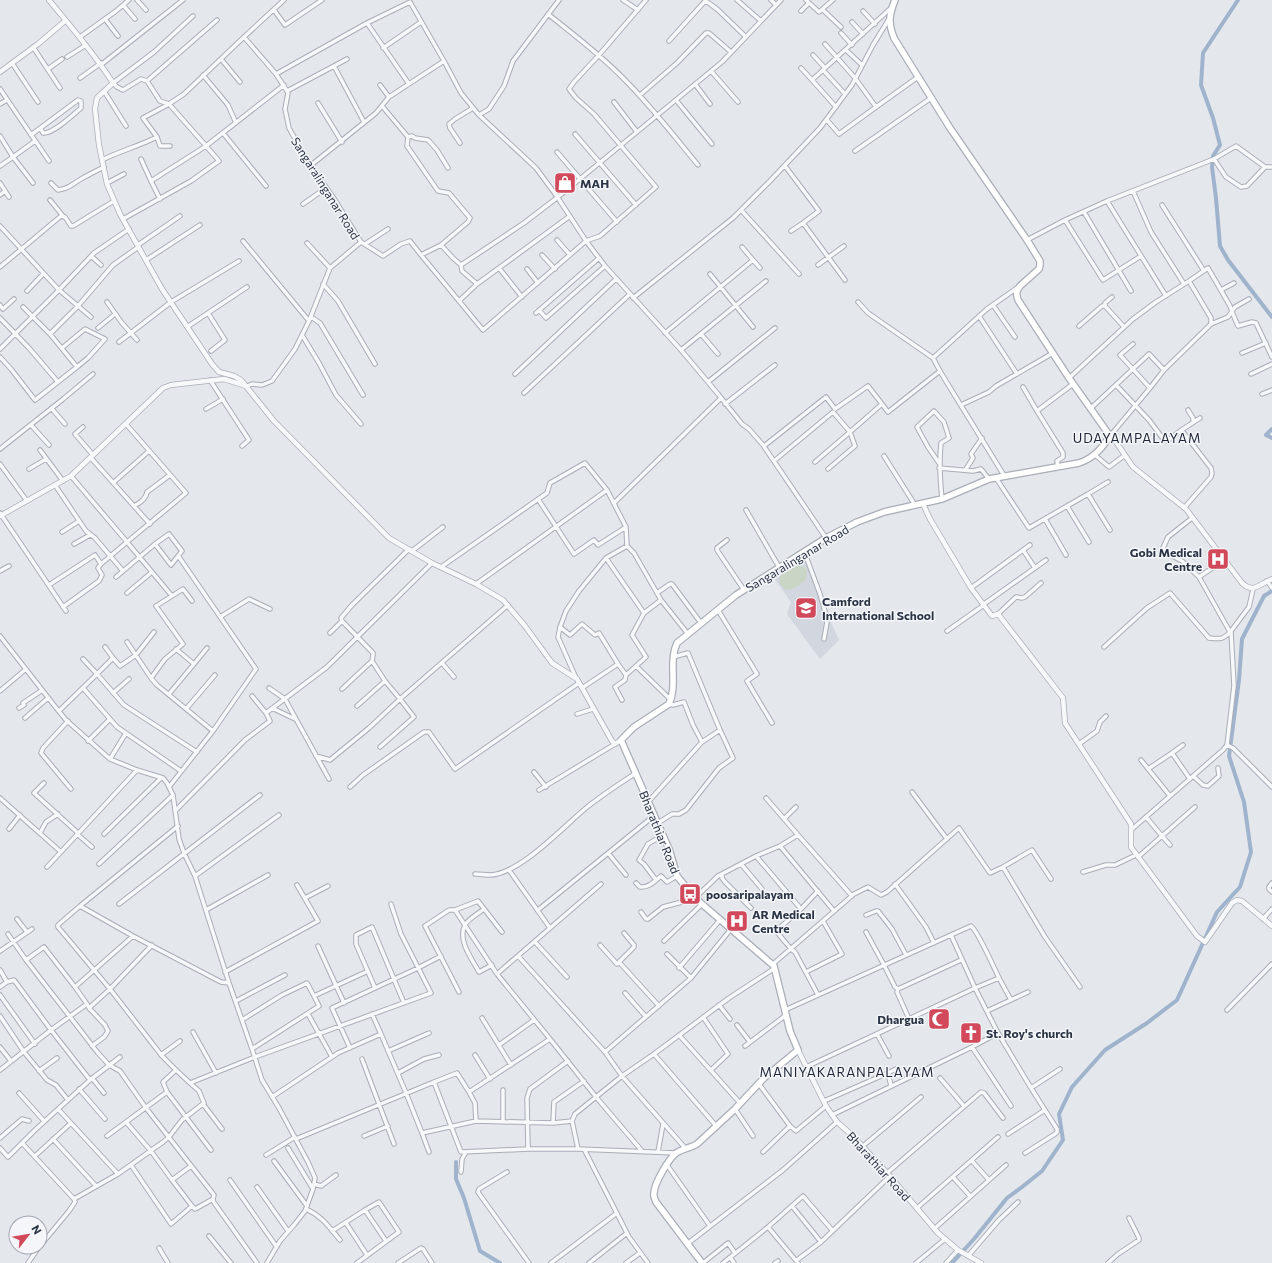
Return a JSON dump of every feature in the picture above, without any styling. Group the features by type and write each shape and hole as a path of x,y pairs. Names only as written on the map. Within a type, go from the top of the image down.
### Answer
{"main road":[{"path":"895,0 889,19 891,32 894,38 950,128 1038,257 1040,265 1036,272 1020,286 1016,293 1018,300 1073,384 1110,436"},
{"name":"Sangaralinganar Road","path":"670,702 673,689 674,648 677,643 744,590 804,551 857,522 884,512 942,499 989,479 1079,463 1087,460 1095,455 1110,436"},
{"path":"621,740 634,727 670,702"},
{"name":"Bharathiar Road","path":"621,740 669,849 677,876 694,898 774,966 790,1031 798,1050"},
{"path":"702,1263 654,1197 657,1183 676,1153 698,1144 717,1127 770,1073 798,1050"}],"street":[{"path":"49,0 80,37 117,87 123,90 141,79 147,81 160,101 169,104 219,161 191,182 123,220"},
{"path":"80,37 129,0"},
{"path":"137,0 146,10"},
{"path":"80,78 101,64 183,0"},
{"path":"170,146 160,146 157,137 143,118 184,94 284,0"},
{"path":"274,10 285,25 322,0"},
{"path":"480,115 489,109 495,102 504,86 513,61 558,0"},
{"path":"624,0 638,10"},
{"path":"361,242 383,256 401,244 410,241 483,330 586,241 600,236 617,222 656,187 594,114 576,98 569,89 646,0"},
{"path":"669,41 706,0 746,37"},
{"path":"737,0 760,21"},
{"path":"771,0 776,4"},
{"path":"461,265 524,223 558,198 711,71 781,0"},
{"path":"801,11 808,1 819,12 834,0"},
{"path":"276,74 409,1 461,93 473,108 536,168 586,241 616,280 681,350 742,424 749,429 764,446 826,538"},
{"path":"123,5 135,19"},
{"path":"812,80 892,7"},
{"path":"823,10 841,27"},
{"path":"863,11 875,24"},
{"path":"548,14 599,55 640,95 698,165"},
{"path":"193,16 154,52 113,83 97,98 95,109 99,145 107,183 123,220 146,260 171,302 212,364 219,372 234,376 241,380 274,421 389,538 432,563 476,584 503,600 526,626 552,663 578,681"},
{"path":"106,18 118,36"},
{"path":"524,393 632,296 733,218 785,166 827,120 855,78 889,19"},
{"path":"0,72 65,20"},
{"path":"147,81 217,20"},
{"path":"383,48 422,22"},
{"path":"852,22 863,34"},
{"path":"367,23 409,84"},
{"path":"640,95 676,63 706,33 709,33 731,52"},
{"path":"842,33 852,45"},
{"path":"244,37 276,74 287,91 347,59"},
{"path":"825,44 855,78 876,107"},
{"path":"67,57 86,45"},
{"path":"33,47 60,88"},
{"path":"846,50 862,65"},
{"path":"813,55 845,94"},
{"path":"48,69 62,59"},
{"path":"221,59 240,82"},
{"path":"310,166 342,142 376,113 389,97 444,61"},
{"path":"12,63 38,102"},
{"path":"334,66 364,122"},
{"path":"801,68 836,107"},
{"path":"711,71 738,102"},
{"path":"203,75 228,105 236,123"},
{"path":"827,120 839,134 918,77"},
{"path":"694,84 710,104"},
{"path":"151,181 206,146 284,85"},
{"path":"380,85 389,97"},
{"path":"0,89 49,161"},
{"path":"104,91 126,126"},
{"name":"Sangaralinganar Road","path":"247,386 252,384 262,385 272,381 295,350 310,319 330,268 361,242 310,166 289,128 285,109 288,93 287,91"},
{"path":"855,151 931,98"},
{"path":"0,104 7,100"},
{"path":"32,135 41,130 78,100 81,100 81,108 64,122 47,133 43,133 41,130"},
{"path":"676,100 712,144"},
{"path":"614,102 637,132"},
{"path":"318,103 342,142"},
{"path":"382,106 408,137 407,146 438,191 449,193 470,218 468,222 440,245 421,255"},
{"path":"460,143 449,124 473,108"},
{"path":"223,133 266,186"},
{"path":"575,134 636,205"},
{"path":"0,136 13,157 33,183"},
{"path":"408,137 412,136 415,138 428,140 437,150 448,168"},
{"path":"102,160 113,154 143,144 157,137"},
{"path":"0,166 35,141"},
{"path":"1027,240 1065,220 1107,201 1214,159 1236,146 1265,167 1272,168"},
{"path":"558,152 617,222"},
{"path":"141,159 160,199"},
{"path":"1214,159 1226,177 1241,187 1247,186 1265,167"},
{"path":"785,166 819,211 791,231"},
{"path":"51,183 58,190 72,186 78,181 104,167"},
{"path":"107,183 124,174"},
{"path":"0,183 9,197"},
{"path":"303,204 326,188"},
{"path":"0,195 5,191"},
{"path":"1133,191 1151,232 1184,284"},
{"path":"50,200 71,226 114,201"},
{"path":"1107,201 1166,296"},
{"path":"1162,205 1204,272"},
{"path":"741,210 799,274"},
{"path":"1084,212 1131,291"},
{"path":"0,267 61,216 63,216"},
{"path":"50,334 78,306 113,265 139,247 138,245 180,216"},
{"path":"458,301 477,284 570,216"},
{"path":"1065,220 1103,280 1141,256"},
{"path":"803,223 845,280"},
{"path":"146,260 200,225"},
{"path":"0,226 59,290 91,317"},
{"path":"0,349 33,317 91,256 129,229"},
{"path":"365,244 388,229"},
{"path":"557,240 570,255"},
{"path":"243,241 310,319 320,323 363,395"},
{"path":"307,243 330,268"},
{"path":"440,245 461,265 462,271 477,284"},
{"path":"818,265 844,246"},
{"path":"742,247 760,268"},
{"path":"542,255 554,269"},
{"path":"91,256 101,265"},
{"path":"599,258 537,312 546,318 605,266"},
{"path":"665,333 753,260"},
{"path":"119,342 171,302 239,261"},
{"path":"499,268 522,297"},
{"path":"1069,378 1133,319 1208,268 1230,306 1238,326 1252,322 1256,323 1272,356"},
{"path":"527,269 538,283"},
{"path":"26,291 44,274"},
{"path":"710,274 752,327"},
{"path":"515,374 616,280"},
{"path":"681,350 766,281"},
{"path":"1189,281 1211,318 1211,324"},
{"path":"1221,290 1234,283"},
{"path":"323,284 338,301 375,364"},
{"path":"933,358 979,316 1020,286"},
{"path":"187,327 247,287"},
{"path":"1079,326 1102,306 1105,306 1105,303 1112,297"},
{"path":"0,305 3,309 14,299"},
{"path":"1249,300 1236,306 1228,317 1211,324 1164,370 1110,436 1133,467 1184,508 1247,588 1253,589 1269,581 1272,588"},
{"path":"106,302 137,340"},
{"path":"858,302 868,313 933,358 1005,476"},
{"path":"993,305 1015,337"},
{"path":"1105,306 1124,327"},
{"path":"23,307 50,334 77,367"},
{"path":"208,313 224,340 211,351"},
{"path":"98,328 115,314"},
{"path":"979,316 1016,374"},
{"path":"0,318 58,382"},
{"path":"708,382 775,328"},
{"path":"0,357 35,400 88,358 104,339 85,329 62,348"},
{"path":"701,334 718,354"},
{"path":"302,335 320,363 336,395 361,424"},
{"path":"1242,354 1266,343"},
{"path":"1133,344 1120,355 1150,388"},
{"path":"961,405 989,392 996,386 1053,353"},
{"path":"1090,409 1149,354 1164,370"},
{"path":"1251,374 1272,364"},
{"path":"726,404 775,365"},
{"path":"774,461 834,410 868,386 888,412 940,371"},
{"path":"0,449 52,409 93,374"},
{"path":"66,611 0,515 27,502 71,476 163,388 171,385 224,379 247,386"},
{"path":"210,380 250,440 242,446"},
{"path":"1037,411 1073,384"},
{"path":"1116,385 1151,422 1165,441 1200,418"},
{"path":"1022,387 1063,453 1063,457 1057,461 1058,467"},
{"path":"1262,394 1272,390"},
{"path":"764,446 826,397 850,432 855,446 828,469"},
{"path":"614,503 721,398"},
{"path":"206,409 223,399"},
{"path":"815,462 882,404"},
{"path":"52,409 65,424"},
{"path":"1188,410 1193,417 1193,422"},
{"path":"939,463 917,427 934,411 944,422 949,438 941,443 939,468 942,499"},
{"path":"63,606 99,581 102,575 98,568 101,564 186,493 126,424"},
{"path":"31,425 49,445"},
{"path":"83,427 75,434 113,483 150,524"},
{"path":"1179,432 1184,433 1211,468 1212,472 1211,477 1184,508"},
{"path":"966,470 973,458 971,454 982,438"},
{"path":"40,450 63,481"},
{"path":"113,483 149,450"},
{"path":"1095,455 1109,467 1125,455"},
{"path":"884,456 915,505"},
{"path":"29,469 46,459"},
{"path":"441,567 547,493 550,483 585,463 607,490 614,503 626,527 627,546 634,553 661,600 688,634"},
{"path":"0,464 27,502"},
{"path":"939,468 974,471 981,469 989,479"},
{"path":"134,506 141,502 147,492 170,475"},
{"path":"71,476 172,596"},
{"path":"996,478 1029,528 1108,482"},
{"path":"55,485 86,531 95,538 123,571"},
{"path":"476,584 607,490"},
{"path":"1088,494 1110,530"},
{"path":"538,499 574,554 594,540 598,545 626,527"},
{"path":"922,504 971,588 992,616 998,614 1016,597 1025,597 1041,583"},
{"path":"1067,506 1089,542"},
{"path":"746,510 779,567"},
{"path":"1045,518 1066,555"},
{"path":"1131,830 1227,745 1234,686 1231,632 1199,577 1182,561 1165,552 1163,548 1168,537 1192,518"},
{"path":"62,532 79,521"},
{"path":"330,634 342,621 341,618 352,605 410,550 443,527"},
{"path":"116,577 155,544 169,534 182,551 179,557 171,565 155,544"},
{"path":"74,544 90,535"},
{"path":"727,540 717,548 717,550 744,590"},
{"path":"971,588 1030,545"},
{"path":"615,744 610,738 578,681 558,637 566,611 578,590 606,558 627,546"},
{"path":"1023,550 1035,568"},
{"path":"804,551 815,579 826,615 827,622 824,639"},
{"path":"49,585 95,555 101,564"},
{"path":"169,787 213,731 256,669 179,557"},
{"path":"606,558 644,613"},
{"path":"946,631 1046,560"},
{"path":"1199,577 1224,560"},
{"path":"266,713 328,667 432,563"},
{"path":"0,571 9,566"},
{"path":"127,593 152,572"},
{"path":"657,593 672,584 701,623"},
{"path":"151,678 165,659 183,644 156,606 183,589 192,601"},
{"path":"1104,647 1147,608 1170,593 1209,638 1220,639 1231,632 1249,607 1253,589"},
{"path":"220,617 249,599 270,609"},
{"path":"622,700 615,687 624,680 626,675 646,657 632,635 644,613 661,600"},
{"path":"316,756 330,760 369,728 508,605"},
{"path":"718,610 757,674 748,681 772,723"},
{"path":"998,614 1063,698 1066,723 1131,824 1131,847 1197,936 1205,942 1232,903 1237,900 1242,901 1272,926"},
{"path":"342,621 373,653 372,661 342,690"},
{"path":"560,627 570,635 582,624 594,635 599,632 626,675"},
{"path":"104,647 120,666 136,655 154,632"},
{"path":"0,636 58,711 88,741 110,759 161,778 167,783 173,795 179,839 184,853 196,876 225,972 262,1080 296,1138 315,1178 307,1207 276,1246 267,1263"},
{"path":"128,642 151,678 213,731"},
{"path":"169,694 207,648"},
{"path":"176,649 194,664"},
{"path":"658,823 672,814 679,814 686,810 719,768 733,758 688,653 674,658"},
{"path":"58,711 113,658"},
{"path":"83,659 124,705 196,752"},
{"path":"372,661 385,681 414,717 380,747"},
{"path":"442,663 454,677"},
{"path":"582,688 618,664"},
{"path":"636,666 670,702 684,702 693,725 702,742"},
{"path":"0,691 26,669"},
{"path":"186,709 215,675"},
{"path":"113,693 129,679"},
{"path":"357,706 385,681"},
{"path":"350,787 363,775 424,732 429,732 455,769 578,681"},
{"path":"83,688 117,727 181,771"},
{"path":"269,688 285,699 329,779"},
{"path":"19,708 24,705 23,703 42,691"},
{"path":"175,811 245,740 270,721 266,713 252,696"},
{"path":"25,718 48,698"},
{"path":"272,708 296,720"},
{"path":"577,714 594,709"},
{"path":"1079,744 1097,731 1100,722 1106,716"},
{"path":"88,741 110,719"},
{"path":"68,722 43,748 41,753 71,789"},
{"path":"648,801 702,742 720,730"},
{"path":"110,759 126,733"},
{"path":"539,790 621,740"},
{"path":"1227,745 1233,748 1272,787"},
{"path":"1148,769 1183,746"},
{"path":"1172,753 1191,778 1203,785 1208,786 1219,776 1218,768"},
{"path":"1141,760 1170,796"},
{"path":"47,867 137,770"},
{"path":"534,772 546,786"},
{"path":"475,874 491,875 509,870 538,850 605,793 636,774"},
{"path":"104,834 161,778"},
{"path":"44,783 34,793 92,847"},
{"path":"912,792 947,839"},
{"path":"99,864 173,795"},
{"path":"119,904 260,795"},
{"path":"0,798 61,852"},
{"path":"766,798 852,896"},
{"path":"784,819 796,807"},
{"path":"1083,872 1106,865 1115,866 1137,856 1195,807"},
{"path":"40,833 46,822 58,814"},
{"path":"8,829 20,815"},
{"path":"196,876 279,815"},
{"path":"538,910 655,816"},
{"path":"1146,817 1170,845"},
{"path":"178,826 80,906 58,925 58,927 161,1055 199,1091 204,1103 203,1104 222,1129"},
{"path":"578,1148 572,1121 575,1114 622,1076 774,966 791,949 852,896 868,887 881,895 884,894 959,828 990,873 1032,850 1051,879"},
{"path":"656,880 644,864 639,860 648,844 663,835"},
{"path":"641,912 647,919 663,907 694,898 718,876 756,856 780,846 798,835"},
{"path":"780,846 834,911"},
{"path":"608,853 626,875"},
{"path":"756,856 801,909"},
{"path":"740,864 762,889"},
{"path":"1003,867 1045,937 1080,987"},
{"path":"509,870 550,928"},
{"path":"722,874 722,878 725,883 751,908"},
{"path":"206,910 268,875"},
{"path":"636,883 642,888 648,886 662,876 666,882 668,882 677,876"},
{"path":"1272,883 1269,889 1272,892"},
{"path":"497,974 601,884"},
{"path":"895,884 926,927 934,943"},
{"path":"225,972 318,921 297,885"},
{"path":"305,898 328,886"},
{"path":"818,891 801,909 776,931 795,952 818,995"},
{"path":"459,992 425,926 449,910 455,910 478,901 502,932"},
{"path":"190,1083 430,993 401,934 391,904"},
{"path":"664,941 702,904"},
{"path":"80,906 133,936 221,982 229,983"},
{"path":"484,909 465,924 462,936 479,972 492,966"},
{"path":"1263,919 1272,909"},
{"path":"455,910 497,974 596,1097 642,1151"},
{"path":"866,915 878,911 892,929 906,956"},
{"path":"17,919 27,932"},
{"path":"679,968 720,920"},
{"path":"806,972 842,954 823,921"},
{"path":"745,1046 786,1013 818,995 970,926 973,928 1010,1000"},
{"path":"375,988 356,944 356,935 372,927 404,1003"},
{"path":"0,951 32,929"},
{"path":"605,1052 691,978 731,929"},
{"path":"866,932 895,987 898,989 897,992 909,1018"},
{"path":"600,945 617,964 634,947 624,933"},
{"path":"8,934 92,1046 109,1065 120,1071 146,1108 214,1195 212,1199 258,1263"},
{"path":"951,935 961,960 998,1033 1057,1129 1057,1132 1025,1153"},
{"path":"75,987 133,936"},
{"path":"535,942 567,977"},
{"path":"0,1070 69,1016 88,1006 110,990 152,945"},
{"path":"318,946 344,1003"},
{"path":"26,960 44,947 88,1006 105,1025 108,1031 104,1037 92,1046"},
{"path":"667,954 679,968 691,978"},
{"path":"350,1048 332,1008 441,956"},
{"path":"518,956 605,1052 622,1076 686,1149"},
{"path":"898,989 961,960"},
{"path":"620,962 659,1006"},
{"path":"1227,1010 1272,964"},
{"path":"0,970 8,982"},
{"path":"314,996 368,971"},
{"path":"236,1001 285,975"},
{"path":"806,1067 909,1018 999,978"},
{"path":"0,987 14,980 51,1030 104,1093"},
{"path":"242,1020 282,995 307,983 319,1006 252,1049"},
{"path":"987,1011 1028,992"},
{"path":"625,993 646,1018"},
{"path":"0,995 35,1044"},
{"path":"719,1005 730,1020"},
{"path":"308,1014 332,1057"},
{"path":"372,1014 398,1073 429,1152"},
{"path":"0,1017 24,1052 47,1080 56,1085 68,1100"},
{"path":"703,1017 728,1054 711,1070"},
{"path":"482,1018 511,1064"},
{"path":"499,1045 534,1020"},
{"path":"736,1025 750,1042"},
{"path":"193,1032 216,1073"},
{"path":"388,1051 429,1033"},
{"path":"832,1115 998,1033"},
{"path":"272,1097 332,1057 381,1034"},
{"path":"877,1034 889,1056"},
{"path":"680,1035 740,1103"},
{"path":"469,1092 550,1039"},
{"path":"161,1055 180,1041"},
{"path":"0,1047 11,1061"},
{"path":"972,1047 1011,1106"},
{"name":"Bharathiar Road","path":"798,1050 825,1104 837,1122 854,1136 889,1174 934,1229 959,1250 981,1263"},
{"path":"654,1054 717,1127"},
{"path":"398,1073 424,1059 439,1055"},
{"path":"475,1055 490,1079"},
{"path":"0,1148 8,1157 44,1121 91,1079 120,1057"},
{"path":"39,1070 57,1058"},
{"path":"362,1059 394,1144"},
{"path":"528,1149 527,1098 530,1088 568,1061"},
{"path":"759,1084 790,1126 796,1131 825,1104 896,1069"},
{"path":"1031,1088 1060,1069"},
{"path":"176,1070 163,1082 167,1092 211,1150"},
{"path":"266,1155 296,1138 457,1073 475,1103 476,1121"},
{"path":"888,1073 891,1086"},
{"path":"940,1078 964,1106"},
{"path":"553,1123 554,1102 584,1081"},
{"path":"434,1082 461,1152 578,1148 676,1153"},
{"path":"80,1089 105,1120"},
{"path":"503,1090 503,1121"},
{"path":"107,1136 167,1092"},
{"path":"768,1227 797,1262 848,1217 889,1174 964,1106 982,1092 1002,1118"},
{"path":"19,1093 44,1121"},
{"path":"862,1146 921,1097"},
{"path":"74,1199 118,1174 151,1151 169,1137 186,1117 203,1104"},
{"path":"58,1109 118,1174"},
{"path":"735,1109 753,1136"},
{"path":"1008,1134 1045,1110"},
{"path":"0,1138 22,1119 28,1121"},
{"path":"422,1133 476,1121 553,1123 572,1121"},
{"path":"126,1122 151,1151 195,1209 212,1199"},
{"path":"687,1244 783,1170 837,1122"},
{"path":"35,1156 71,1123"},
{"path":"658,1152 664,1124"},
{"path":"364,1136 388,1126"},
{"path":"763,1152 790,1126"},
{"path":"917,1208 998,1137"},
{"path":"53,1139 96,1186"},
{"path":"22,1143 74,1199 75,1202 48,1236"},
{"path":"288,1148 314,1186"},
{"path":"584,1149 627,1233 648,1263"},
{"path":"461,1172 462,1159 466,1152"},
{"path":"274,1161 307,1207 325,1221 340,1240"},
{"path":"972,1161 988,1180"},
{"path":"131,1165 171,1224 192,1206"},
{"path":"667,1165 710,1226"},
{"path":"934,1229 1006,1165"},
{"path":"172,1180 191,1166"},
{"path":"507,1172 479,1189 478,1192 529,1263"},
{"path":"314,1186 322,1186 336,1175"},
{"path":"953,1177 970,1196"},
{"path":"230,1180 276,1246"},
{"path":"258,1187 288,1231"},
{"path":"723,1263 768,1227 803,1196 832,1230"},
{"path":"332,1231 379,1202 399,1232 357,1263"},
{"path":"968,1255 999,1220 1018,1202"},
{"path":"792,1206 821,1242"},
{"path":"365,1210 386,1241"},
{"path":"551,1263 617,1213"},
{"path":"1108,1263 1118,1254 1139,1240 1129,1218"},
{"path":"346,1223 367,1255"},
{"path":"589,1263 627,1233"},
{"path":"209,1236 230,1263"},
{"path":"916,1263 945,1239"},
{"path":"702,1263 728,1243 735,1253"},
{"path":"159,1248 168,1263"},
{"path":"398,1263 421,1248 432,1263"},
{"path":"946,1263 959,1250"},
{"path":"626,1263 640,1253"},
{"path":"730,1258 734,1263"}],"shaded area":[{"name":"Camford International School","path":"803,555 817,592 839,640 820,659 787,614 791,602 772,575"}],"green space":[{"path":"797,565 805,568 807,571 806,579 801,584 787,590 780,583 780,576"}],"waterway":[{"path":"1238,0 1203,53 1201,85 1213,118 1220,145 1213,156 1212,167 1220,246 1228,260 1272,317"},
{"path":"1272,429 1266,435 1272,438"},
{"path":"952,1263 974,1239 1007,1198 1042,1171 1063,1140 1059,1114 1072,1087 1105,1050 1147,1023 1177,1000 1217,912 1240,887 1251,852 1244,802 1229,756 1239,680 1242,639 1264,596 1272,591"},
{"path":"456,1162 456,1179 464,1198 480,1251 500,1263"}],"place":[{"name":"MAH","path":"565,183"},
{"name":"Gobi Medical Centre","path":"1218,559"},
{"name":"Camford International School","path":"806,608"},
{"name":"poosaripalayam","path":"690,894"},
{"name":"AR Medical Centre","path":"737,921"},
{"name":"Dhargua","path":"939,1019"},
{"name":"St. Roy's church","path":"971,1033"}],"district":[{"name":"UDAYAMPALAYAM","path":"1137,438"},
{"name":"MANIYAKARANPALAYAM","path":"847,1072"}]}
